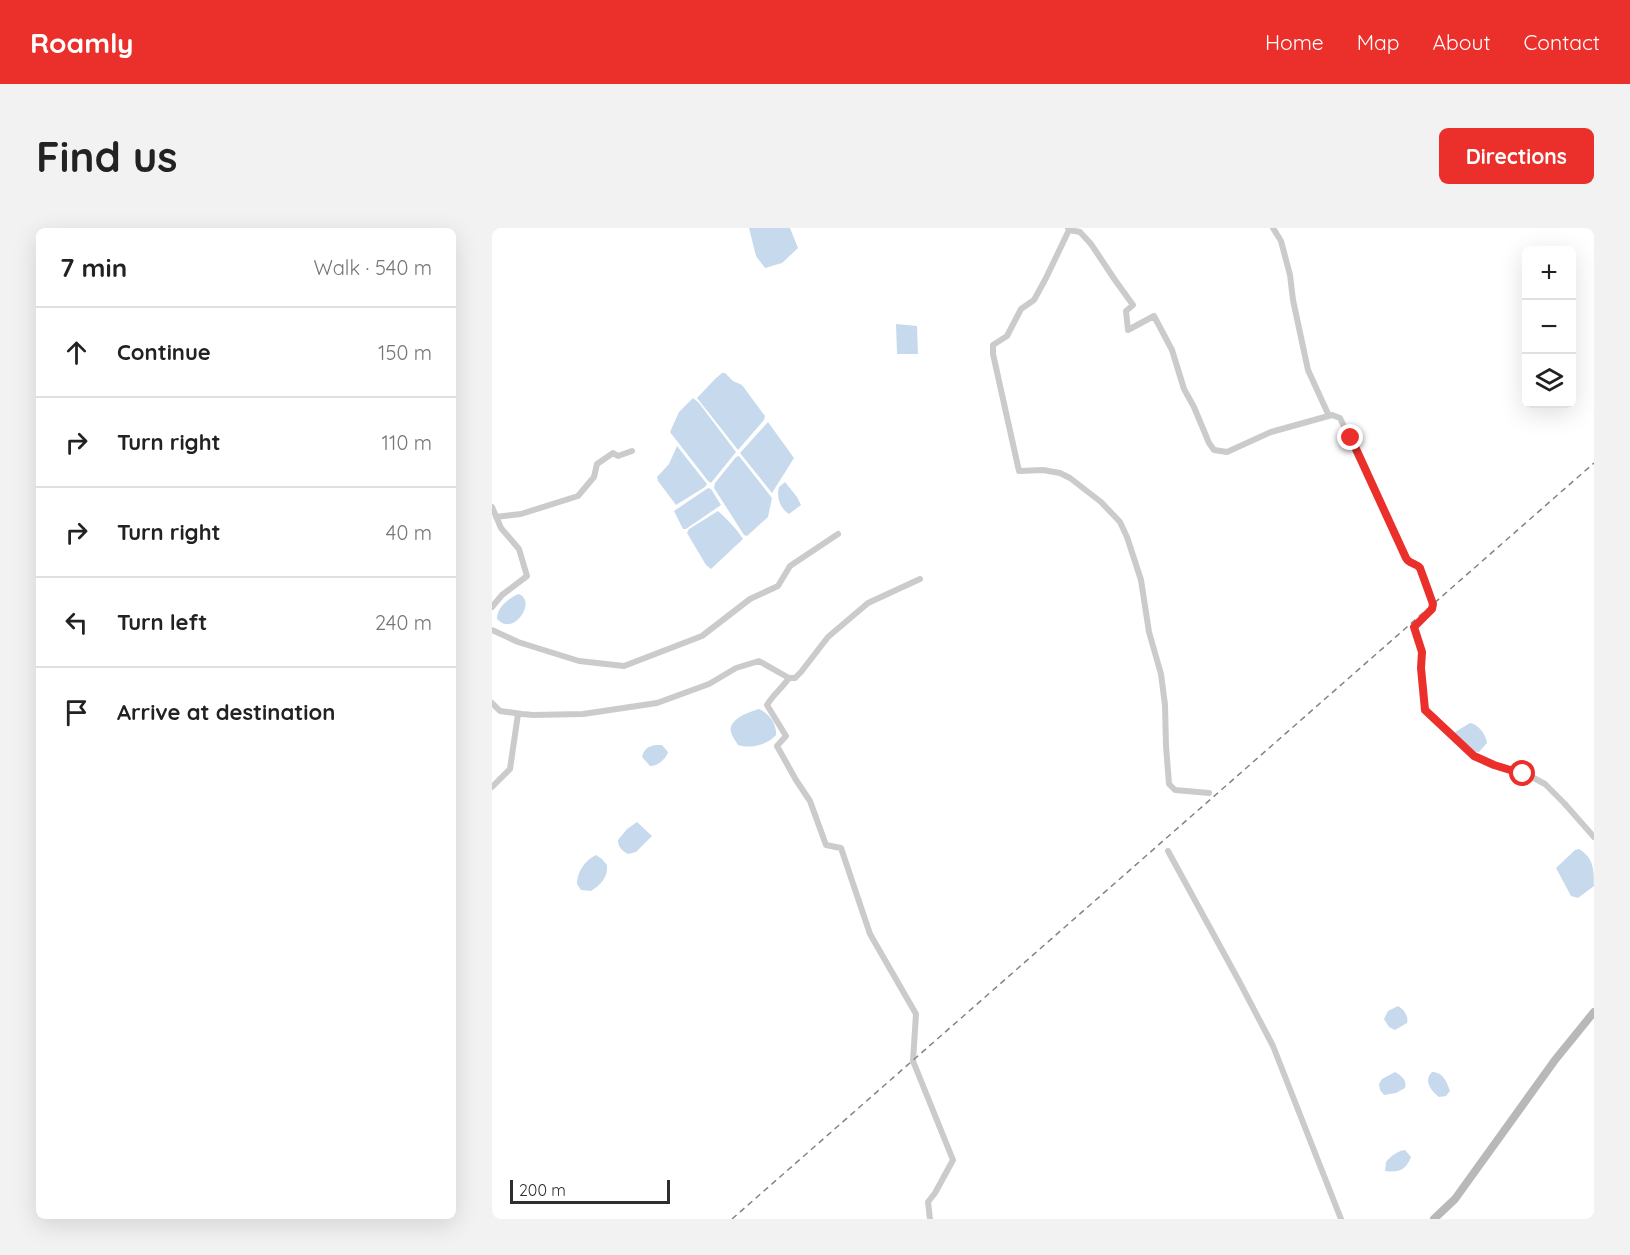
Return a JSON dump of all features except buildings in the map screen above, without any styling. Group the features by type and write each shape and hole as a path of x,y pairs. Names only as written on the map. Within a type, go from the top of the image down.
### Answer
{"main road":[{"path":"1434,1219 1455,1199 1555,1060 1594,1012"}],"street":[{"path":"1273,228 1281,241 1290,275 1308,370 1329,416"},
{"path":"1209,793 1176,790 1169,783 1161,674 1149,632 1141,580 1120,522 1101,502 1070,478 1060,473 1043,470 1019,471 993,354 993,345 1007,336 1021,309 1034,300 1068,229 1080,232 1092,244 1133,305 1126,311 1128,330 1154,316 1172,350 1184,389 1214,450 1227,452 1271,432 1329,416 1338,416 1344,423 1408,562 1420,568 1433,604 1432,609 1414,627 1422,652 1421,668 1427,713 1474,756 1530,776 1545,784 1594,837"},
{"path":"496,517 521,514 578,496 594,477 597,464 613,453 618,456 632,451"},
{"path":"492,507 501,528 519,549 527,576 502,595 492,607"},
{"path":"492,630 518,642 579,662 624,666 702,636 750,599 776,588 790,566 838,534"},
{"path":"492,703 500,711 518,714 583,714 657,703 709,684 736,668 759,661 789,678 795,678 828,637 868,603 920,579"},
{"path":"789,678 767,705 786,736 777,746 810,801 826,845 841,848 870,934 916,1014 912,1061 953,1160 928,1202 930,1219"},
{"path":"492,787 510,769 518,714"},
{"path":"1168,851 1273,1046 1341,1219"}],"water":[{"path":"749,228 790,228 798,248 782,263 765,268 756,256"},
{"path":"896,324 917,326 918,354 897,354"},
{"path":"722,373 742,385 765,416 738,450 697,398"},
{"path":"693,398 736,452 711,483 670,432 679,412"},
{"path":"768,422 794,458 772,493 740,453"},
{"path":"677,446 707,484 676,505 657,477 669,464"},
{"path":"739,456 772,498 768,517 747,536 744,535 714,488 715,483"},
{"path":"785,482 801,505 789,514 783,509 778,499 779,487"},
{"path":"708,488 721,505 683,529 674,511"},
{"path":"718,511 743,539 711,569 706,565 687,533 689,529"},
{"path":"518,594 524,597 525,609 516,621 504,624 497,619 497,615 507,601"},
{"path":"759,709 772,719 776,735 758,745 748,747 738,745 731,732 733,723 740,717"},
{"path":"1470,723 1479,727 1487,743 1479,752 1476,752 1455,732"},
{"path":"662,745 668,752 661,762 650,766 642,757 647,748"},
{"path":"637,822 652,836 636,852 628,854 621,848 618,840"},
{"path":"1579,849 1590,860 1594,886 1578,898 1571,896 1556,868"},
{"path":"596,855 607,865 605,877 591,891 581,890 577,884 580,871 588,860"},
{"path":"1398,1006 1406,1013 1407,1023 1395,1030 1389,1027 1384,1019 1388,1011"},
{"path":"1395,1072 1403,1078 1405,1088 1396,1093 1384,1095 1379,1084 1382,1079"},
{"path":"1432,1072 1436,1072 1446,1081 1450,1091 1446,1096 1439,1097 1431,1089 1428,1079"},
{"path":"1405,1150 1411,1157 1407,1165 1398,1171 1385,1171 1386,1162 1392,1156"}],"railway":[{"path":"732,1219 1594,463"}],"route":[{"path":"1351,438 1408,562 1420,568 1433,604 1432,609 1414,627 1422,652 1421,668 1425,710 1474,756 1523,774"}]}
